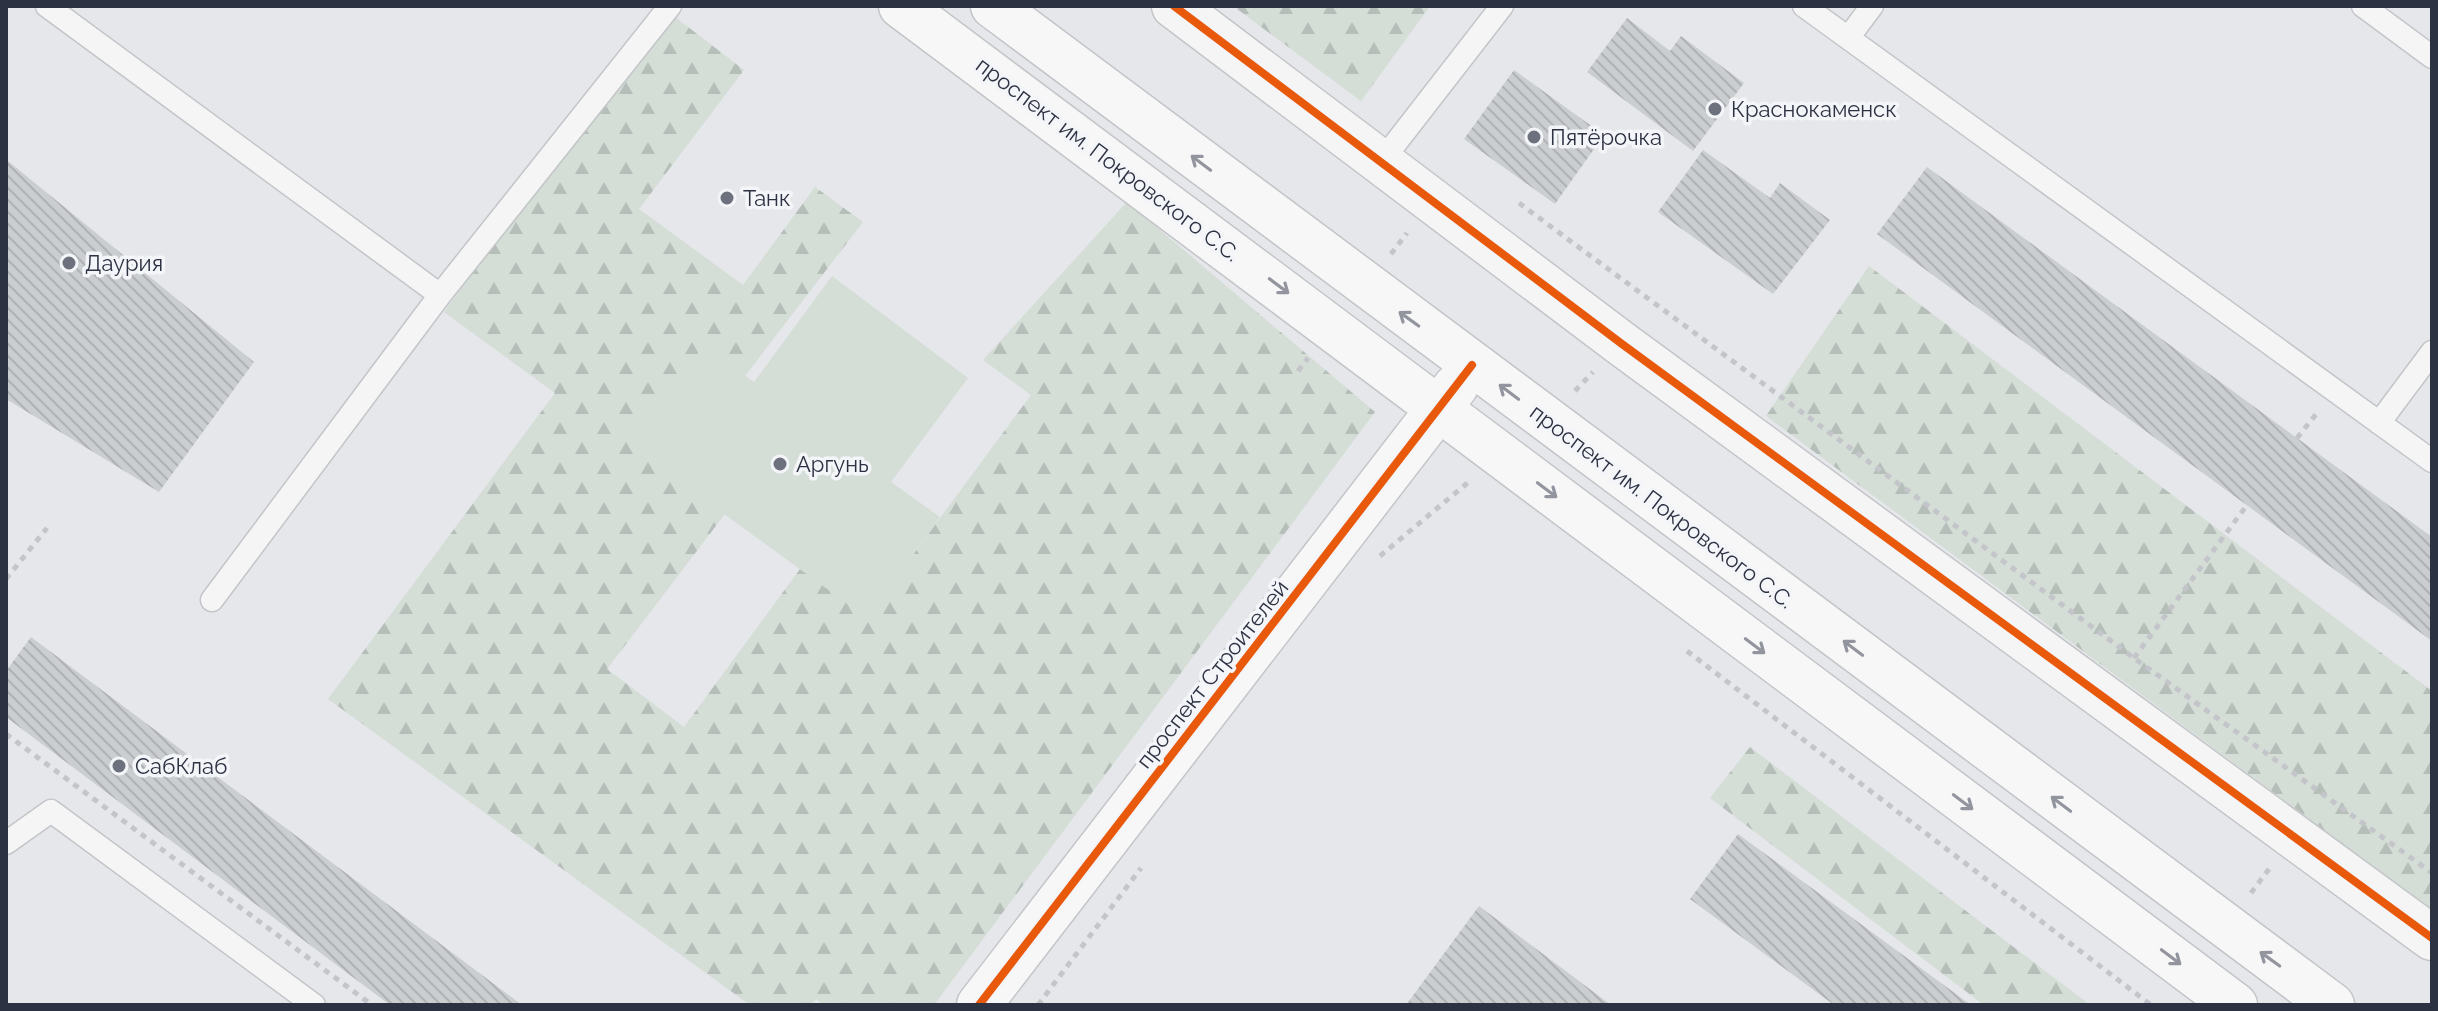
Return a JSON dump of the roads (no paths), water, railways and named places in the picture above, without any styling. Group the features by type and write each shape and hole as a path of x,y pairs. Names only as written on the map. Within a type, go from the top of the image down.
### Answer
{"main road":[{"name":"проспект им. Покровского С.С.","path":"901,6 2235,1005"},
{"name":"проспект им. Покровского С.С.","path":"993,6 2332,1005"},
{"name":"проспект Строителей","path":"979,1005 1472,365"}],"street":[{"path":"1174,6 1622,344 2432,938"}],"lane":[{"path":"47,6 440,295"},
{"path":"212,600 440,295 622,61 670,6"},
{"path":"1381,162 1502,6"},
{"path":"1804,6 2432,461"},
{"path":"1848,38 1872,6"},
{"path":"2363,6 2432,57"},
{"path":"2379,423 2432,352"},
{"path":"6,843 51,811 314,1005"}],"place":[{"name":"Краснокаменск","path":"1715,109"},
{"name":"Пятёрочка","path":"1534,137"},
{"name":"Танк","path":"727,198"},
{"name":"Даурия","path":"69,263"},
{"name":"Аргунь","path":"780,464"},
{"name":"СабКлаб","path":"119,766"}]}
